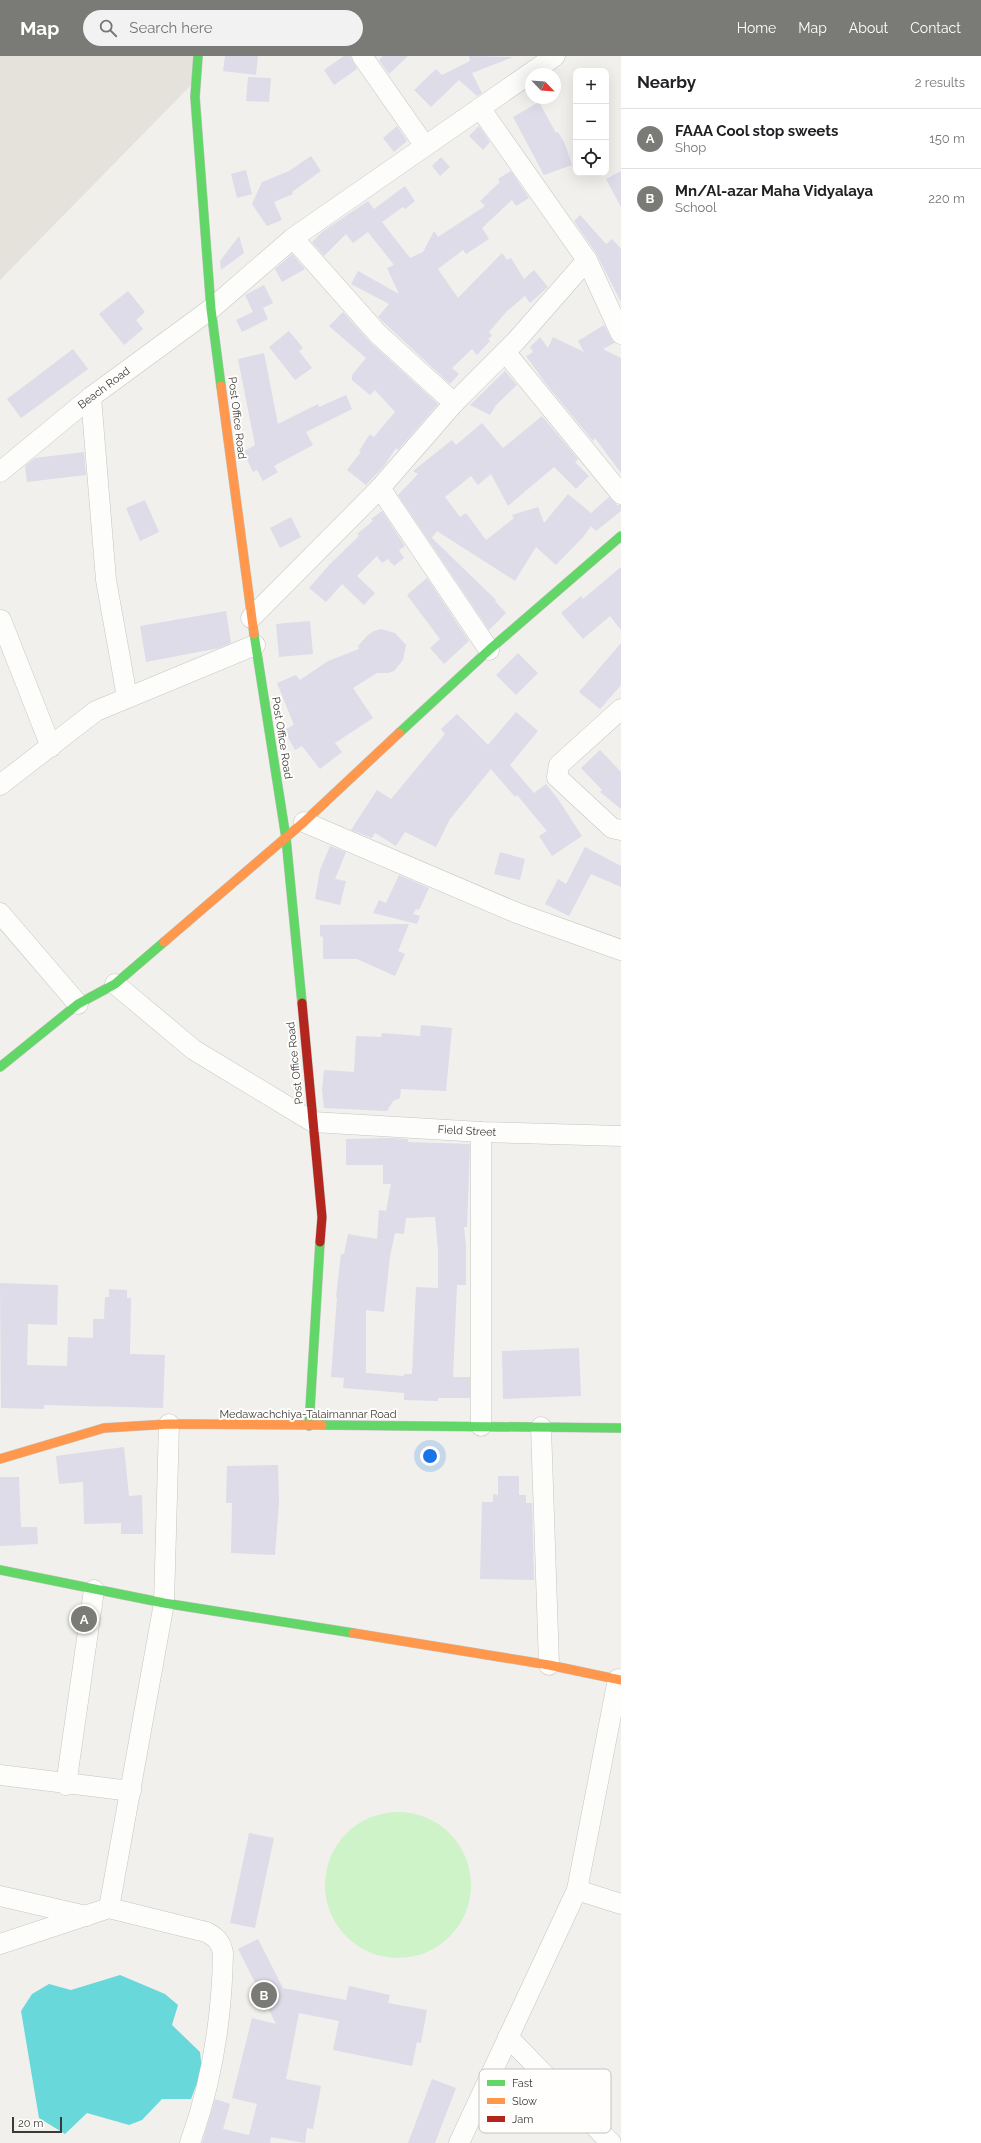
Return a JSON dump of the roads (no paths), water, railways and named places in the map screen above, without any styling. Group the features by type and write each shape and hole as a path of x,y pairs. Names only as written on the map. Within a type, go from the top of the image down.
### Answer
{"main road":[{"name":"Post Office Road","path":"198,56 195,97 211,309 254,645 286,838 322,1217 308,1426"},
{"path":"0,1067 78,1004 115,984 286,838 489,650 621,536"},
{"name":"Medawachchiya-Talaimannar Road","path":"0,1458 104,1428 169,1424 621,1428"},
{"path":"0,1570 94,1590 549,1665 619,1680"}],"street":[{"path":"362,56 425,146"},
{"name":"Beach Road","path":"0,472 91,397 211,309 293,238 555,56"},
{"path":"480,108 587,260 621,334"},
{"path":"293,238 378,334 454,403"},
{"path":"251,618 380,488 454,403 506,353 587,260"},
{"path":"506,353 621,494"},
{"path":"91,397 106,580 127,697"},
{"path":"380,488 489,650"},
{"path":"0,620 51,747"},
{"path":"0,785 96,711 254,645"},
{"path":"621,709 559,765 557,777 612,828 621,830"},
{"path":"304,822 517,912 621,950"},
{"path":"0,913 78,1004"},
{"path":"115,984 194,1050 313,1122"},
{"name":"Field Street","path":"313,1122 481,1132 621,1136"},
{"path":"481,1132 481,1426"},
{"path":"109,1908 164,1602 169,1424"},
{"path":"541,1427 549,1665"},
{"path":"66,1785 94,1590"},
{"path":"493,2069 577,1890 619,1680"},
{"path":"0,1775 66,1785 131,1791"},
{"path":"577,1890 621,1904"},
{"path":"0,1896 86,1916"},
{"path":"0,1944 109,1908 206,1932 215,1937 221,1944 223,1953 223,1984 214,2054 201,2113 190,2143"},
{"path":"508,2037 539,2069"},
{"path":"459,2143 479,2100"},
{"path":"601,2133 611,2143"}],"water":[{"path":"120,1975 165,1994 178,2005 172,2025 200,2052 202,2070 191,2099 162,2099 142,2120 129,2125 87,2113 65,2134 39,2118 21,2011 32,1994 49,1984 71,1990"}],"place":[{"name":"FAAA Cool stop sweets","path":"84,1619"},
{"name":"Mn/Al-azar Maha Vidyalaya","path":"264,1995"}]}
